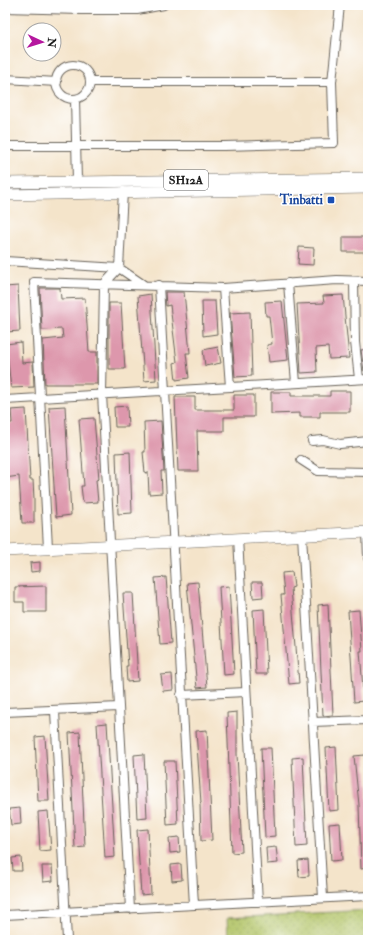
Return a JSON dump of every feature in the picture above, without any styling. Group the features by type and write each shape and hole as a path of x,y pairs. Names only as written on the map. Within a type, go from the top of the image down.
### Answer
{"main road":[{"name":"SH12A","path":"5,184 77,181 368,178"},
{"name":"SH12A","path":"5,194 368,188"},
{"name":"SH12A","path":"248,190 259,194 294,196 368,194"},
{"path":"5,550 367,532"}],"street":[{"path":"5,8 83,7 137,10 164,5"},
{"path":"5,146 224,146 334,143 332,82 340,5"},
{"path":"75,65 83,68 88,73 90,82 87,93 75,99 62,95 57,82 62,70 75,65"},
{"path":"5,79 57,82"},
{"path":"90,82 332,82"},
{"path":"75,99 77,181"},
{"path":"5,179 46,182"},
{"path":"123,192 119,268 104,284 102,394 130,909"},
{"path":"5,262 119,268 144,285"},
{"path":"354,281 355,342 359,379"},
{"path":"48,548 34,282 223,288 288,283 368,281"},
{"path":"288,283 296,383"},
{"path":"159,285 194,905"},
{"path":"223,288 230,387"},
{"path":"5,400 368,379"},
{"path":"312,441 323,440 340,444 368,441"},
{"path":"301,460 318,471 368,472"},
{"path":"367,532 368,558"},
{"path":"302,535 323,898"},
{"path":"238,538 258,902"},
{"path":"181,695 246,692"},
{"path":"5,712 119,707"},
{"path":"55,711 67,940"},
{"path":"312,722 368,720"},
{"path":"5,915 368,896"}],"green space":[{"path":"368,910 368,940 228,940 227,918"}],"building":[{"path":"343,237 368,237 368,252 343,252"},
{"path":"299,247 314,248 313,265 298,264"},
{"path":"18,286 20,331 6,332 5,287"},
{"path":"40,288 60,288 61,299 85,298 89,352 97,352 97,384 45,384 43,340 63,338 62,329 42,330"},
{"path":"165,292 184,292 190,353 186,353 189,378 176,380 174,363 177,362 170,305 166,306"},
{"path":"151,294 156,380 144,381 138,296"},
{"path":"343,295 349,358 329,359 328,347 316,348 317,372 301,373 297,304 324,303 323,296"},
{"path":"202,301 215,301 217,334 203,336"},
{"path":"282,301 288,360 269,362 267,345 272,344 269,316 266,316 265,302"},
{"path":"109,303 121,303 125,369 109,369"},
{"path":"250,312 252,376 235,377 230,313"},
{"path":"21,342 22,363 33,362 34,387 11,388 6,344"},
{"path":"218,347 221,363 205,366 203,350"},
{"path":"368,349 368,370 364,371 361,350"},
{"path":"330,391 350,391 350,412 320,412 320,417 300,417 300,413 271,414 271,392 291,392 291,396 330,396"},
{"path":"234,395 254,395 254,417 224,417 224,431 197,431 198,471 178,471 175,397 195,397 195,410 234,410"},
{"path":"65,406 71,515 56,517 49,407"},
{"path":"127,406 128,427 115,427 114,407"},
{"path":"26,409 30,480 33,480 34,523 22,523 19,476 5,478 5,423 12,423 11,410"},
{"path":"94,418 99,479 96,480 98,502 83,503 81,486 84,486 79,419"},
{"path":"161,421 164,471 161,471 162,493 149,494 148,472 145,473 143,452 145,452 144,422"},
{"path":"130,452 132,513 118,514 116,453"},
{"path":"40,562 40,571 31,572 30,563"},
{"path":"292,572 294,587 291,588 299,683 289,684 281,595 284,595 282,573"},
{"path":"166,577 171,643 160,644 155,578"},
{"path":"198,582 207,687 197,688 187,583"},
{"path":"252,582 262,582 263,597 253,598"},
{"path":"46,586 46,612 24,612 24,602 15,602 15,587"},
{"path":"229,586 234,674 224,675 219,587"},
{"path":"123,593 133,593 138,681 127,682 126,666 128,666"},
{"path":"328,604 333,715 323,716 318,605"},
{"path":"264,609 267,674 256,674 253,610"},
{"path":"359,610 362,651 360,651 364,701 354,702 348,611"},
{"path":"172,674 173,690 163,691 161,675"},
{"path":"237,712 237,754 242,852 232,853 227,713"},
{"path":"107,723 115,857 105,858 97,724"},
{"path":"207,730 212,840 201,841 201,803 196,731"},
{"path":"80,732 85,847 75,848 69,733"},
{"path":"45,736 49,801 38,801 35,737"},
{"path":"336,747 339,810 329,811 326,748"},
{"path":"261,748 271,748 275,836 265,837"},
{"path":"144,754 147,818 137,819 134,755"},
{"path":"365,755 368,787 368,868 361,869 359,805 354,756"},
{"path":"303,757 307,846 296,847 292,758"},
{"path":"164,761 175,761 178,824 167,825"},
{"path":"20,808 21,824 11,825 9,809"},
{"path":"48,811 51,850 40,851 38,812"},
{"path":"340,823 342,860 331,861 329,824"},
{"path":"148,829 151,894 141,895 137,830"},
{"path":"179,837 180,852 170,853 169,838"},
{"path":"276,847 278,863 267,864 266,848"},
{"path":"21,857 22,871 13,871 12,858"},
{"path":"308,860 309,876 299,877 298,861"},
{"path":"181,864 182,880 172,881 171,865"},
{"path":"42,866 52,866 53,881 43,882"}],"place":[{"name":"Tinbatti","path":"331,200"}]}
